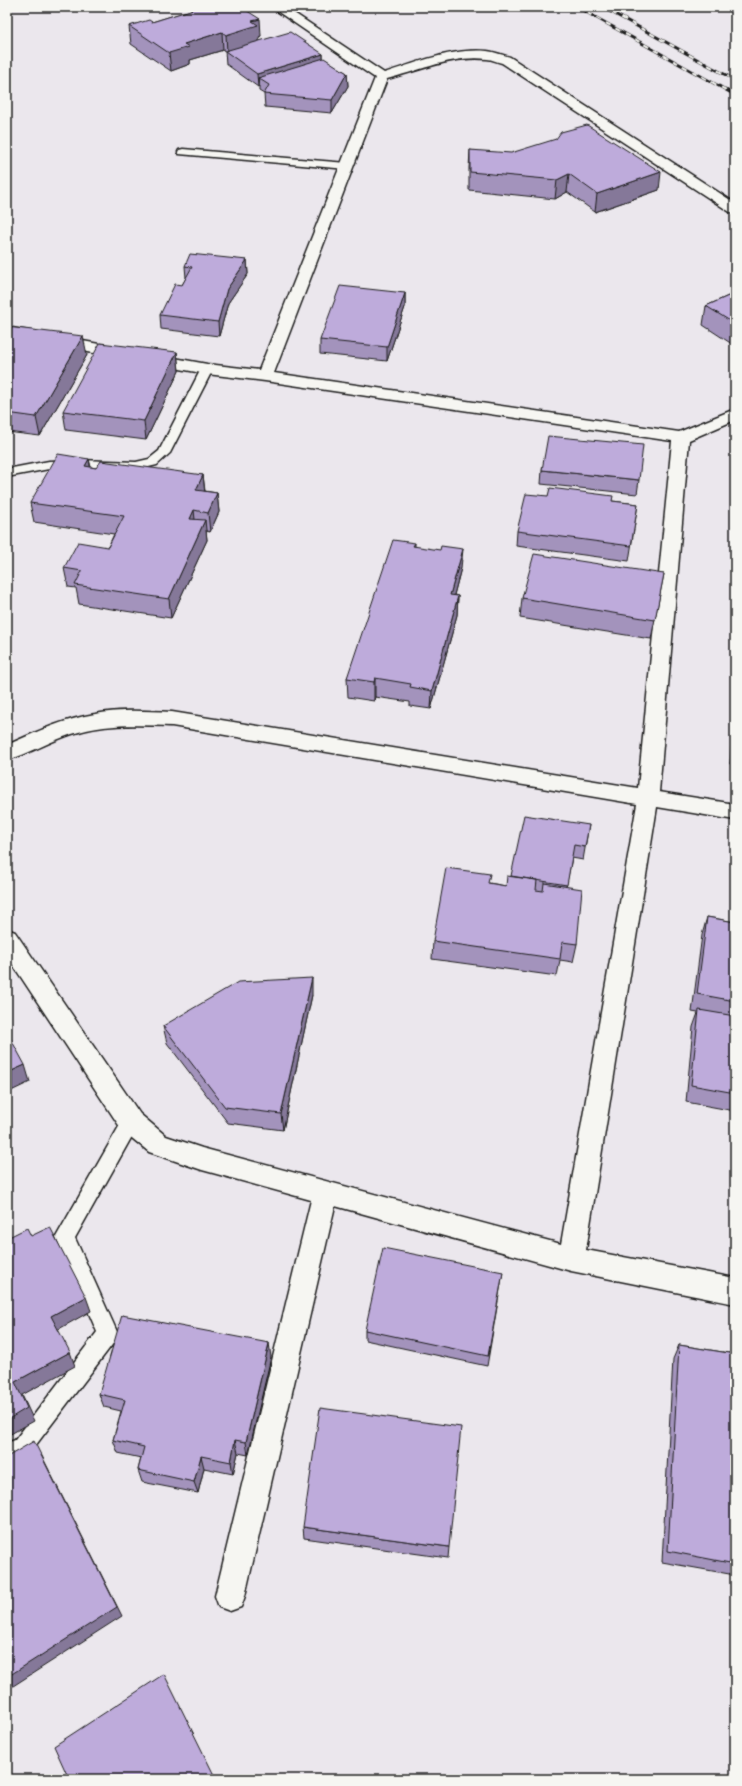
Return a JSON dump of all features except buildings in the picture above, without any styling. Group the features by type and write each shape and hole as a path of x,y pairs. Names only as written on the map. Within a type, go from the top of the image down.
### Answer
{"street":[{"path":"277,7 382,78"},
{"path":"382,78 454,57 473,54 490,55 506,60 735,209"},
{"path":"265,376 382,78"},
{"path":"7,332 207,369 265,376 681,437 735,414"},
{"path":"571,1259 648,798 681,437"},
{"path":"7,753 55,732 86,723 120,718 172,719 735,812"},
{"path":"7,938 131,1122 158,1144 202,1160 571,1259 735,1291"},
{"path":"230,1596 325,1193"}],"lane":[{"path":"183,152 347,166"},
{"path":"7,474 49,465 136,466 153,462 164,453 207,369"},
{"path":"7,1453 22,1447 108,1334 65,1237 131,1122"}],"railway":[{"path":"577,7 735,95"},
{"path":"602,7 735,80"}]}
